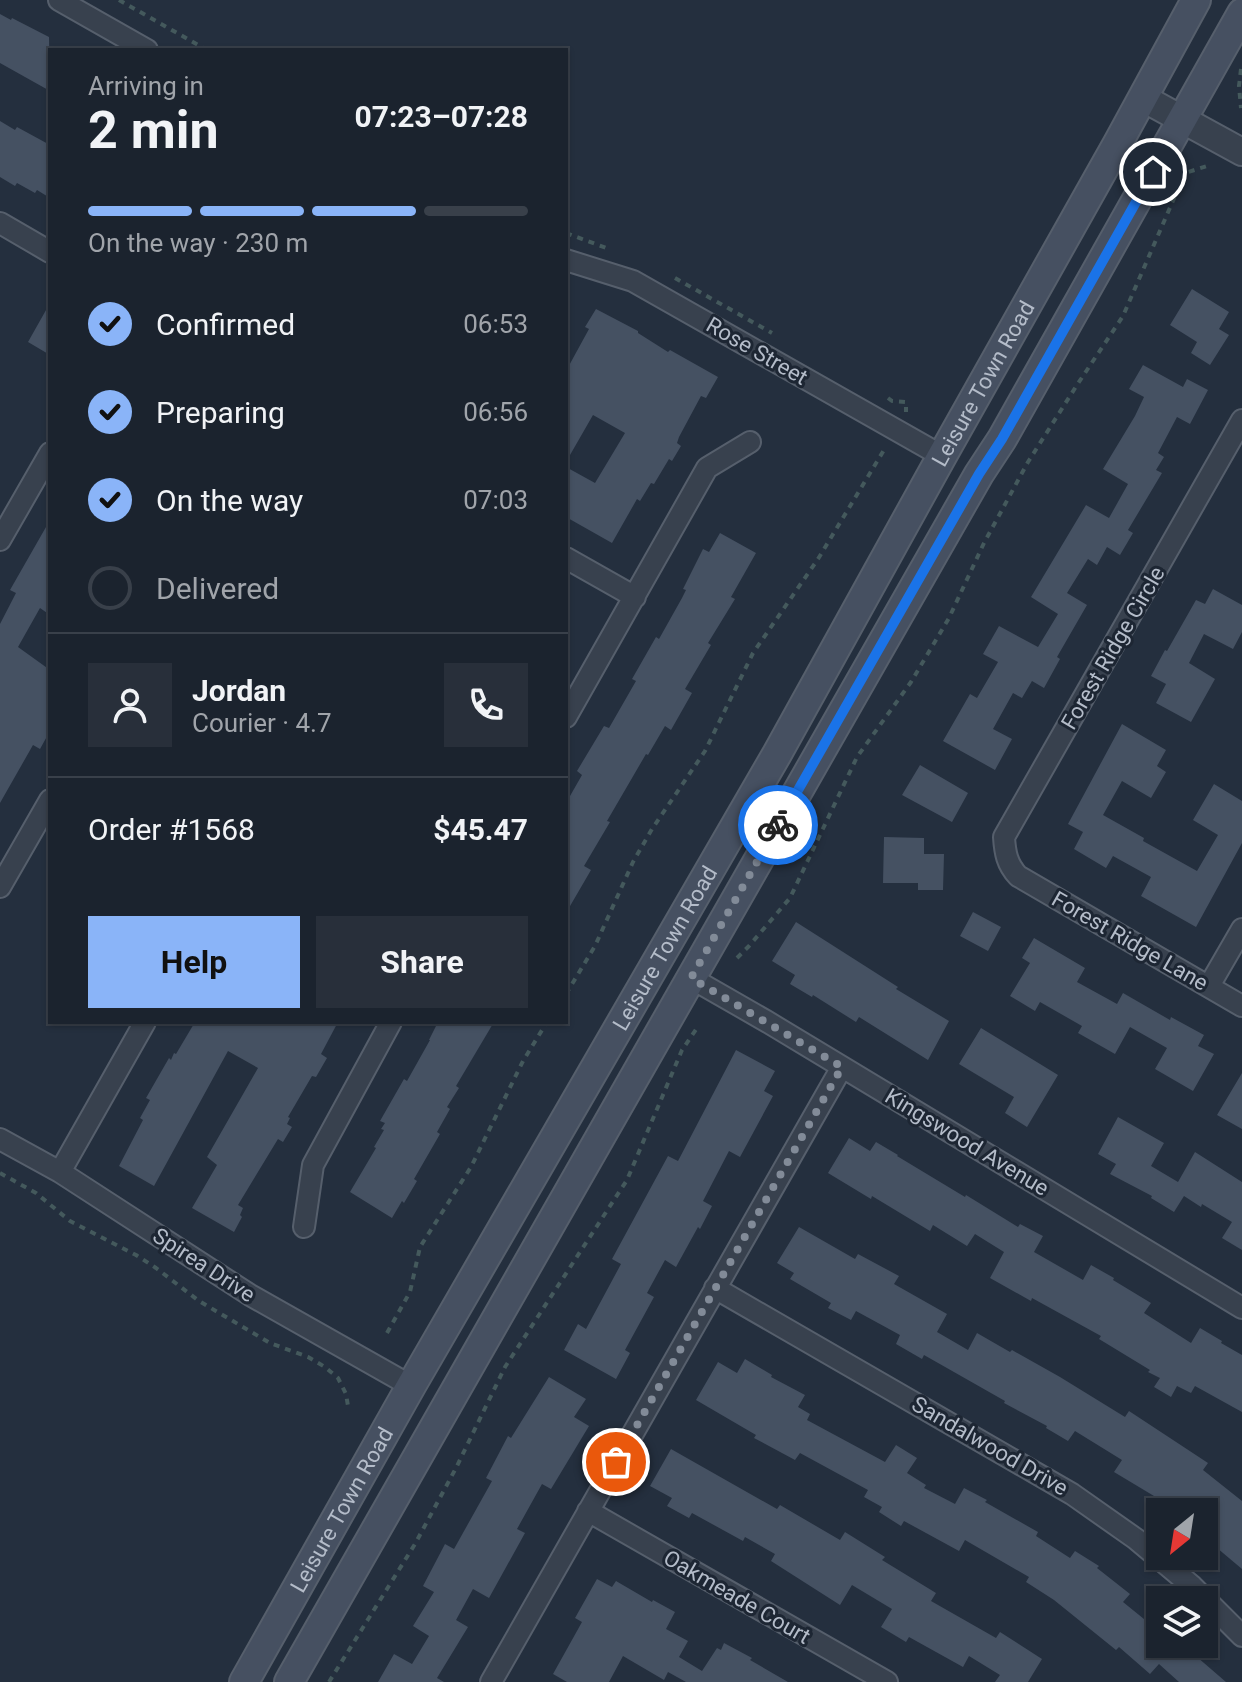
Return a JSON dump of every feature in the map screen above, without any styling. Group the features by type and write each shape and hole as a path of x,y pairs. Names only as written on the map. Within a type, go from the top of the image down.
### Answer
{"main road":[{"name":"Leisure Town Road","path":"244,1682 411,1386 777,754 1196,0"},
{"name":"Leisure Town Road","path":"289,1682 979,474 1002,439 1242,13"},
{"path":"691,978 689,948 696,921 777,754"},
{"path":"309,1647 415,1419 419,1399 411,1386"}],"street":[{"path":"59,0 143,48"},
{"path":"1143,98 1242,152"},
{"path":"0,223 48,251"},
{"name":"Rose Street","path":"568,262 633,281 942,456"},
{"name":"Forest Ridge Circle","path":"1018,876 1009,866 1004,837 1242,420"},
{"path":"568,714 707,468 750,442"},
{"path":"0,540 48,456"},
{"path":"568,559 635,597"},
{"path":"0,887 48,803"},
{"name":"Forest Ridge Lane","path":"1018,876 1242,1006"},
{"path":"1209,986 1242,929"},
{"name":"Kingswood Avenue","path":"691,978 1242,1308"},
{"path":"60,1172 144,1024"},
{"path":"304,1227 313,1165 390,1024"},
{"path":"491,1682 842,1067"},
{"name":"Spirea Drive","path":"0,1139 60,1172 250,1295 411,1386"},
{"name":"Sandalwood Drive","path":"715,1288 1072,1494 1170,1567 1242,1636"},
{"name":"Oakmeade Court","path":"588,1511 887,1682"}],"path":[{"path":"119,0 203,48"},
{"path":"1241,108 1239,86 1242,67"},
{"path":"737,958 790,898 857,757 911,682 949,618 984,543 1028,462 1123,316 1185,173 1207,166"},
{"path":"906,402 906,412"},
{"path":"568,991 595,946 633,862 705,751 753,653 818,559 884,450"},
{"path":"387,1333 410,1292 420,1247 471,1167 523,1061 546,1024"},
{"path":"329,1682 415,1544 505,1367 627,1180 682,1050 697,1028"},
{"path":"0,1173 36,1193 70,1221 136,1255 199,1301 270,1343 325,1367 349,1393 348,1406"}],"building":[{"path":"0,14 49,37 48,90 0,63"},
{"path":"0,121 48,144 48,197 17,183 15,186 0,177"},
{"path":"1192,289 1229,312 1219,329 1229,335 1210,365 1191,353 1197,342 1170,325"},
{"path":"48,307 48,354 28,342"},
{"path":"596,309 638,331 668,352 670,350 718,377 706,398 701,396 679,437 677,443 681,446 672,461 669,459 640,501 637,499 612,543 568,518 568,468 595,483 625,433 593,415 568,459 568,367 589,329 585,327"},
{"path":"1143,365 1183,387 1187,379 1208,390 1190,424 1177,417 1158,453 1164,457 1156,470 1162,473 1128,530 1133,533 1120,555 1107,547 1097,565 1088,559 1067,593 1087,605 1057,657 1060,659 1044,688 1032,681 1022,698 1013,693 993,729 1012,739 995,770 943,741 970,694 977,698 998,662 983,654 999,626 1038,647 1058,614 1031,597 1086,505 1109,518 1128,484 1103,469 1144,397 1129,389"},
{"path":"48,524 48,614 40,608 18,647 48,669 48,735 40,749 33,745 0,803 0,624 16,593 10,590"},
{"path":"720,533 756,553 731,597 735,599 708,643 711,645 685,689 692,693 671,730 665,726 646,754 607,821 610,822 584,866 591,870 568,910 568,800 582,775 577,771 604,726 609,728 636,681 632,679 682,598 686,590 683,589 703,549 709,552"},
{"path":"1213,589 1242,605 1242,632 1233,649 1204,634 1189,663 1215,679 1191,722 1156,703 1166,684 1151,676 1196,600 1205,604"},
{"path":"1122,724 1166,750 1157,766 1166,772 1151,798 1122,781 1103,815 1144,838 1143,841 1197,871 1218,835 1193,820 1214,784 1242,801 1242,843 1196,927 1141,896 1151,877 1113,856 1106,868 1074,849 1083,832 1068,824"},
{"path":"920,765 968,793 952,822 902,795"},
{"path":"884,837 924,838 924,854 944,854 943,890 918,890 918,883 883,883"},
{"path":"973,912 1001,927 988,951 960,936"},
{"path":"796,922 949,1021 928,1060 859,1017 856,1022 790,984 795,975 772,961"},
{"path":"1034,938 1085,968 1077,982 1117,1004 1123,993 1204,1035 1198,1046 1214,1054 1193,1091 1155,1069 1167,1048 1130,1027 1115,1054 1078,1033 1082,1026 1040,1002 1035,1011 1010,996 1030,963 1022,958"},
{"path":"194,1024 337,1024 321,1054 327,1058 316,1077 312,1076 288,1117 287,1124 292,1127 283,1142 278,1139 238,1205 243,1208 242,1217 234,1232 192,1208 217,1165 207,1157 258,1068 228,1051 154,1186 119,1166 143,1120 140,1118 150,1100 146,1098 169,1058 171,1060"},
{"path":"437,1024 493,1024 456,1086 459,1088 437,1132 440,1134 414,1179 417,1181 392,1218 350,1192 384,1130 381,1129 385,1123 380,1121"},
{"path":"981,1028 1058,1075 1027,1127 1005,1113 1014,1097 959,1064"},
{"path":"736,1050 775,1071 764,1091 773,1096 740,1157 729,1151 703,1201 712,1206 676,1267 665,1260 647,1293 654,1297 625,1350 630,1353 616,1379 564,1350 578,1324 586,1329 621,1264 612,1259 668,1156 678,1161"},
{"path":"1242,1073 1242,1129 1217,1115"},
{"path":"1118,1117 1164,1143 1151,1166 1178,1182 1195,1152 1242,1182 1242,1250 1222,1238 1232,1222 1202,1204 1201,1207 1184,1196 1174,1212 1152,1196 1110,1174 1116,1164 1098,1154"},
{"path":"849,1138 870,1151 876,1142 1018,1227 1020,1224 1043,1236 1034,1252 1083,1280 1091,1265 1114,1278 1151,1303 1144,1313 1191,1343 1200,1328 1222,1341 1242,1355 1242,1412 1195,1386 1191,1393 1177,1386 1171,1397 1154,1387 1160,1378 1099,1339 1101,1336 990,1278 1004,1252 975,1234 967,1246 933,1225 930,1231 828,1173"},
{"path":"799,1227 855,1259 858,1254 899,1276 894,1284 947,1314 937,1332 968,1350 977,1333 1060,1377 1125,1417 1129,1411 1208,1463 1203,1470 1242,1501 1242,1569 1218,1549 1218,1498 1152,1498 1154,1496 1114,1472 1122,1460 1075,1431 1068,1441 924,1355 922,1359 896,1344 900,1335 856,1311 851,1320 828,1308 831,1303 790,1279 794,1273 777,1263"},
{"path":"745,1359 805,1395 798,1407 810,1414 807,1420 885,1462 896,1445 917,1458 907,1473 926,1485 924,1488 955,1504 964,1488 1038,1532 1036,1536 1070,1558 1075,1551 1099,1566 1097,1568 1130,1594 1123,1602 1146,1621 1146,1658 1198,1658 1226,1682 1179,1682 1159,1664 1150,1674 1119,1647 1116,1650 1054,1600 1026,1582 1029,1577 965,1540 959,1551 904,1521 901,1526 879,1512 882,1507 864,1497 868,1490 800,1453 795,1460 754,1438 756,1435 696,1400 718,1362 737,1373"},
{"path":"549,1377 586,1399 574,1417 589,1426 551,1489 542,1484 517,1529 525,1533 489,1598 473,1589 456,1620 468,1627 437,1678 444,1682 378,1682 394,1654 412,1664 429,1636 413,1626 434,1592 423,1586 445,1544 454,1549 492,1481 486,1478 508,1436 511,1438"},
{"path":"671,1449 777,1509 780,1505 840,1540 845,1532 885,1557 882,1560 936,1593 931,1601 996,1638 1000,1632 1042,1659 1028,1682 995,1682 1000,1675 969,1656 963,1667 909,1637 906,1642 881,1627 892,1609 852,1585 840,1605 771,1561 775,1554 745,1537 743,1541 692,1513 689,1518 667,1506 672,1498 650,1486"},
{"path":"597,1579 612,1587 616,1581 675,1612 666,1629 688,1641 679,1657 702,1671 717,1648 721,1650 724,1643 788,1682 686,1682 668,1672 664,1680 623,1656 609,1682 567,1682 553,1674 582,1622 575,1618"}],"way so far":[{"path":"616,1462 842,1067 691,978 778,825"}],"route":[{"path":"778,825 1153,172"}]}
